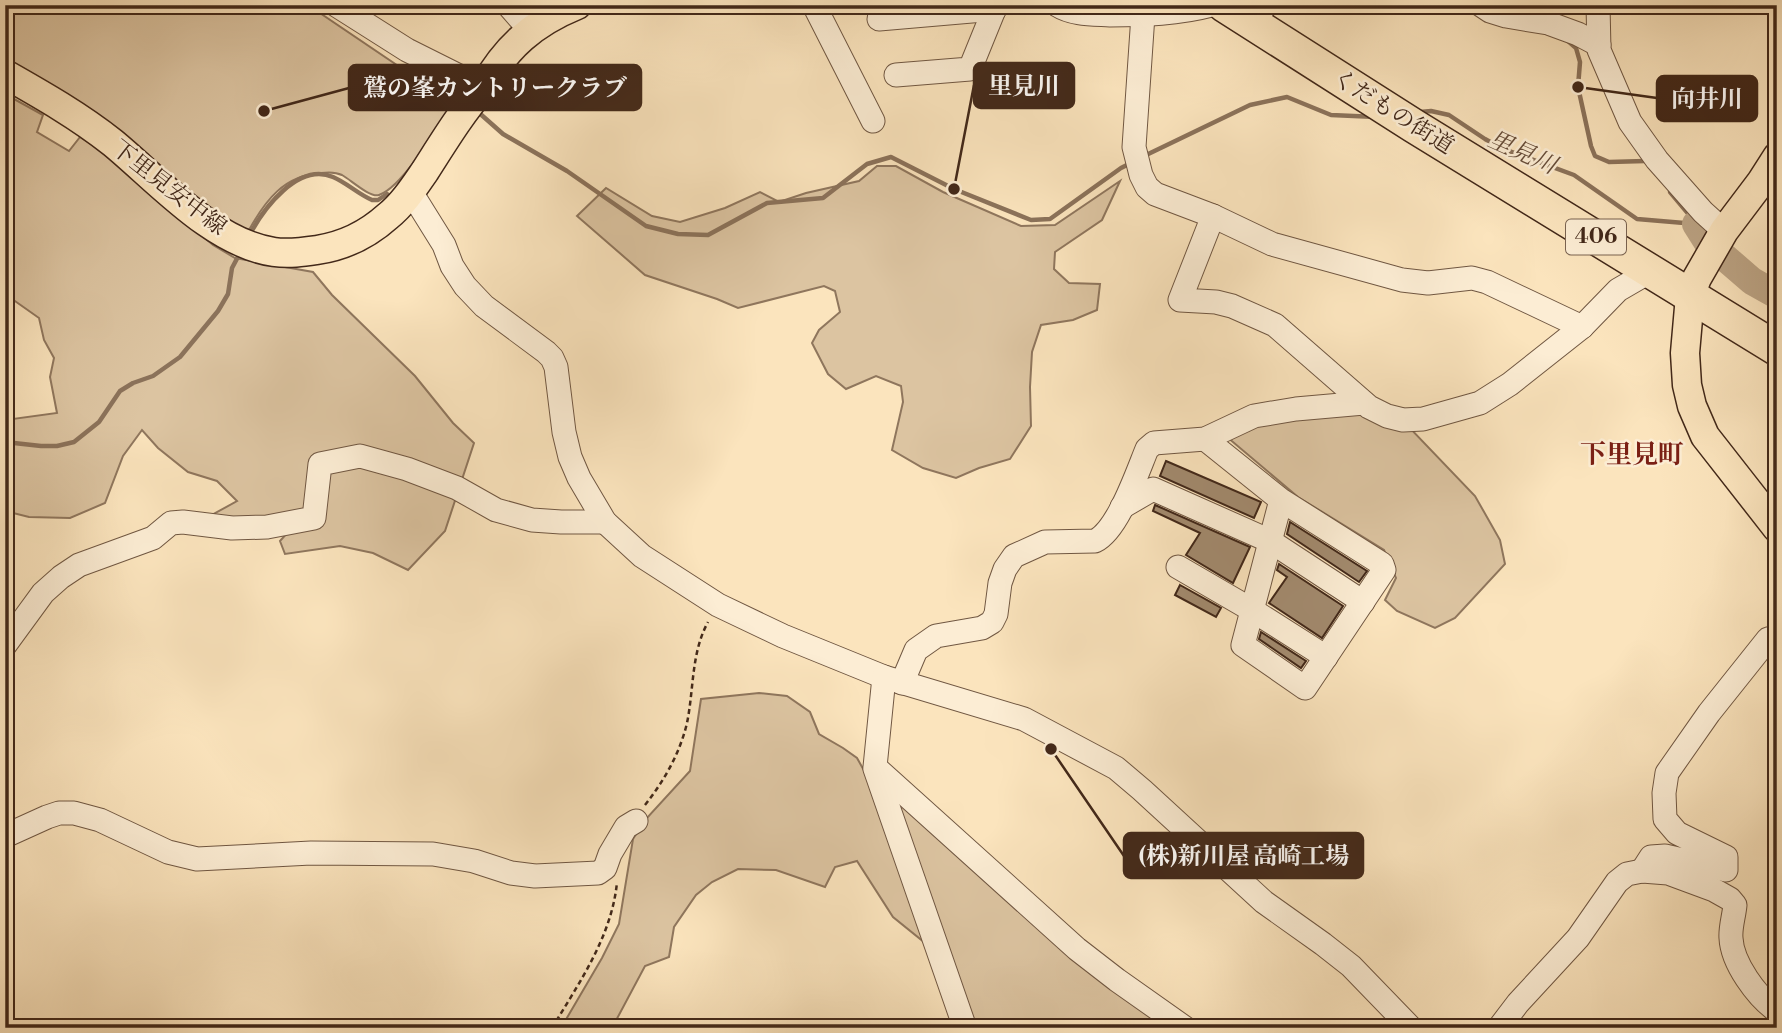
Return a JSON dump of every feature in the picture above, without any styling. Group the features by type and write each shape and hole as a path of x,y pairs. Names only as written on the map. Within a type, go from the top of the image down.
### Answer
{"highway":[{"name":"くだもの街道","path":"1246,10 1403,118 1777,349"}],"main road":[{"name":"下里見安中線","path":"5,74 68,111 111,142 200,218 225,234 250,246 274,252 298,253 346,243 369,231 390,215 411,191 493,71 522,36 542,22 577,5"},
{"path":"1777,157 1719,240 1697,278 1690,296 1685,353 1687,385 1692,406 1705,436 1777,528"}],"street":[{"path":"336,5 475,97"},
{"path":"508,5 530,30"},
{"path":"814,5 873,121"},
{"path":"1057,5 1065,10 1083,14 1148,10 1186,12 1213,5"},
{"path":"1480,5 1506,16 1548,23 1599,45"},
{"path":"1598,5 1599,45 1605,67 1630,122 1657,160 1703,212 1719,240"},
{"path":"879,19 996,7 970,69 896,75"},
{"path":"1148,10 1134,147 1141,174 1154,194 1213,216 1272,244 1402,280 1428,283 1472,278 1487,282 1582,327"},
{"path":"411,191 465,286 484,306 552,358 556,367 564,432 579,478 605,522 642,556 718,605 783,636 893,680 1024,719 1115,768 1264,902 1351,966 1411,1028"},
{"path":"1213,216 1180,300 1216,302 1232,306 1275,325 1364,403 1387,416 1403,420 1423,419 1480,403 1510,384 1582,327 1618,289 1649,272"},
{"path":"965,1028 875,767 893,680 916,650 936,636 982,628 992,622 996,614 1000,583 1014,556 1045,542 1095,541 1101,538 1117,517 1147,449 1154,443 1205,439 1254,416 1364,403"},
{"path":"1205,439 1281,500 1382,564 1384,570 1305,688 1243,645 1281,500"},
{"path":"5,645 43,593 61,577 79,565 153,538 171,523 232,528 267,527 314,518 320,464 334,461 360,456 407,469 457,488 496,510 532,520 605,522"},
{"path":"1122,507 1153,489 1270,541 1363,602"},
{"path":"1178,567 1326,657"},
{"path":"1642,871 1651,857 1665,856 1726,870 1726,857 1677,833 1665,819 1664,793 1667,773 1709,713 1769,639 1777,637"},
{"path":"875,767 1077,949 1185,1028"},
{"path":"5,836 47,817 59,813 74,813 100,820 168,852 197,859 311,853 433,854 511,873 535,876 598,873 605,868 626,827 636,821"},
{"path":"1499,1028 1577,938 1617,882 1627,874 1642,871 1668,873 1714,890 1730,899 1735,905 1731,939 1737,961 1753,988 1777,1011"}],"shaded area":[{"path":"5,5 308,5 453,103 420,154 388,190 375,195 340,174 326,172 308,175 277,191 249,230 224,222 5,65"},
{"path":"5,94 43,115 37,132 69,151 80,137 97,148 213,245 235,258 313,272 332,295 415,376 453,423 474,443 445,531 408,570 373,553 340,546 285,554 280,541 298,521 210,516 237,501 217,481 188,472 158,448 142,430 123,456 105,503 70,518 29,517 5,511 5,420 57,413 50,377 54,358 44,340 39,318 5,294"},
{"path":"877,166 896,166 943,192 1021,226 1055,225 1120,181 1102,220 1055,252 1054,269 1069,283 1100,284 1097,310 1073,320 1041,325 1032,352 1031,426 1010,459 956,478 923,468 892,450 903,402 901,386 876,376 846,389 828,374 812,343 819,330 840,312 835,291 824,286 738,308 645,275 577,216 606,188 652,216 680,222 725,208 760,192 779,202 859,181"},
{"path":"1361,410 1408,426 1475,496 1500,540 1505,564 1455,618 1435,628 1397,611 1385,600 1396,578 1384,550 1298,497 1227,437 1259,419"},
{"path":"759,693 787,696 810,712 819,734 857,758 866,774 1179,1028 975,1028 930,947 893,917 857,861 835,867 825,887 776,870 738,869 712,882 696,895 674,927 669,957 645,966 612,1028 561,1028 619,924 633,839 645,820 690,771 701,699"}],"building":[{"path":"1166,461 1261,502 1254,518 1160,476"},
{"path":"1155,505 1250,547 1233,583 1186,555 1200,533 1153,511"},
{"path":"1290,522 1367,571 1359,582 1287,534"},
{"path":"1279,564 1343,606 1322,638 1269,603 1287,577 1277,570"},
{"path":"1180,585 1221,608 1216,617 1175,595"},
{"path":"1261,632 1306,661 1301,668 1259,639"}],"waterway":[{"name":"里見川","path":"319,5 331,12"},
{"path":"1468,5 1475,11"},
{"path":"1568,41 1576,48 1580,62 1578,87 1595,156 1609,162 1645,161"},
{"name":"里見川","path":"415,66 463,98"},
{"name":"里見川","path":"1142,157 1250,105 1287,97 1331,115 1376,117"},
{"name":"里見川","path":"477,111 503,134 567,171 646,226 678,234 708,235 767,203 823,198 867,164 891,157 954,189 1031,220 1050,219 1131,163"},
{"name":"里見川","path":"1420,112 1431,111 1449,115 1501,148 1574,175 1637,219 1696,224"},
{"path":"249,236 263,213 283,191 307,176 320,174 333,177 372,200 378,200 387,194"},
{"path":"1670,192 1696,223"},
{"name":"里見川","path":"1696,224 1708,243 1752,281 1777,295"},
{"path":"5,442 41,446 74,442 99,422 120,391 153,376 180,357 218,311 228,294 232,268 240,253"}],"place":[{"name":"向井川","path":"1578,87"},
{"name":"鷲の峯カントリークラブ","path":"264,111"},
{"name":"里見川","path":"954,189"},
{"name":"(株)新川屋 高崎工場","path":"1051,749"}],"district":[{"name":"下里見町","path":"1632,455"}]}
